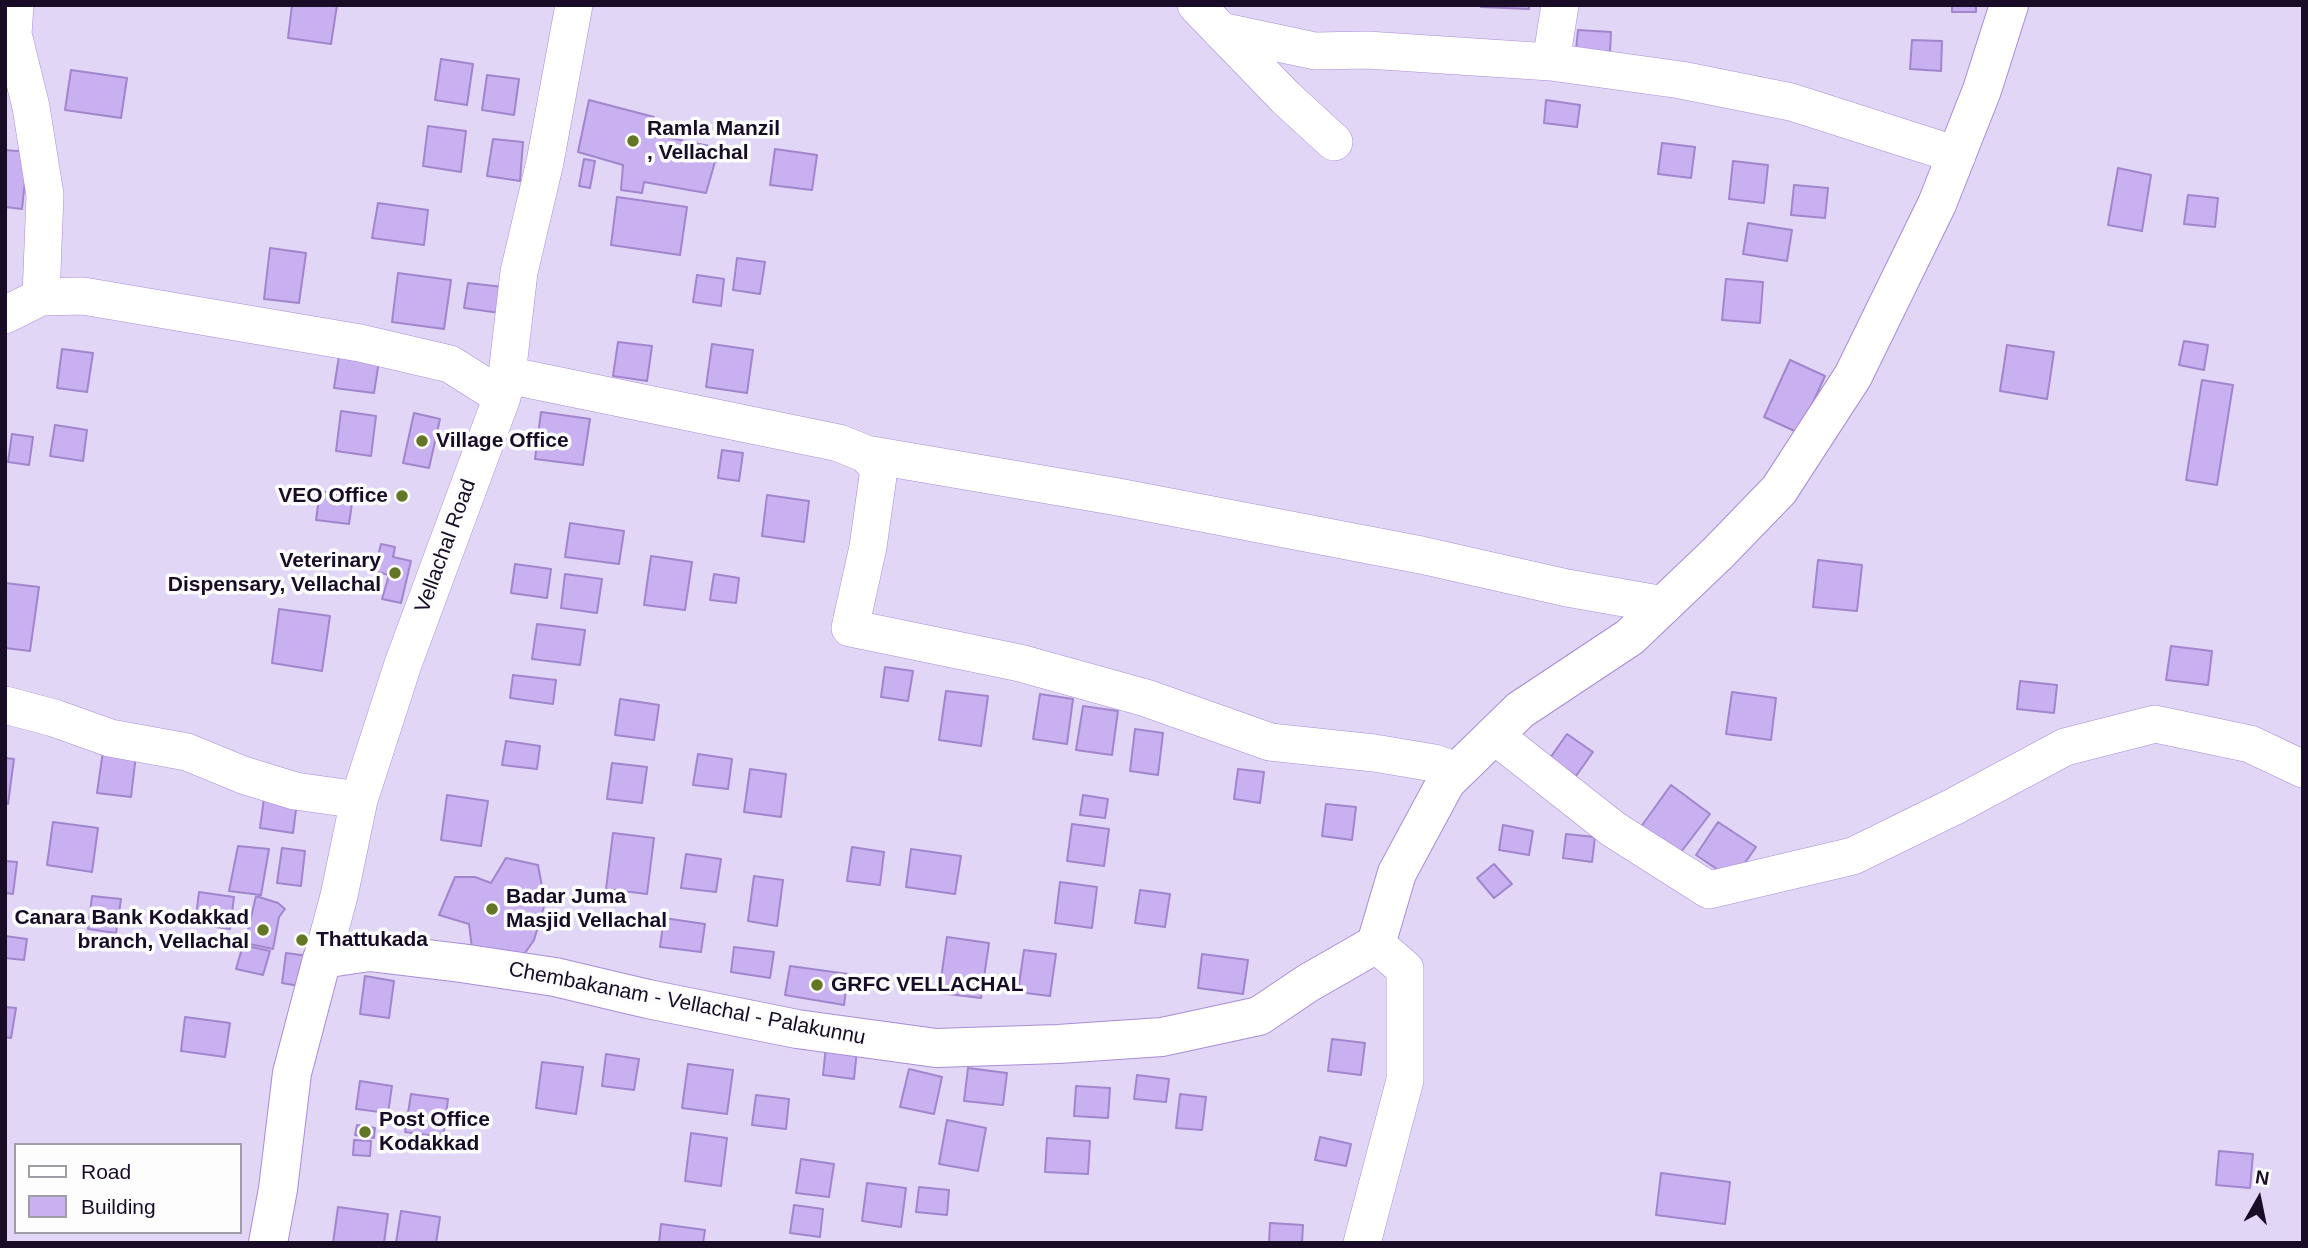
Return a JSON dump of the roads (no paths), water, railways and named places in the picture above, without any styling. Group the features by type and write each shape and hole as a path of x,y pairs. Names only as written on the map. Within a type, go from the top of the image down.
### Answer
{"main road":[{"path":"1376,944 1397,873 1446,782 1520,710 1630,637 1779,490 1846,388 1937,204 1982,90 2010,5"},
{"name":"Chembakanam - Vellachal - Palakunnu","path":"322,959 369,952 461,963 555,977 797,1029 936,1048 1162,1037 1259,1016 1308,983 1376,944"},
{"path":"268,1243 278,1189 292,1073 322,959"}],"street":[{"path":"15,5 13,34 31,107 46,195 41,297"},
{"name":"Vellachal Road","path":"322,959 339,896 359,800 403,664 504,386 519,272 545,162 575,5"},
{"path":"1196,5 1286,98 1334,142"},
{"path":"1551,62 1560,5"},
{"path":"1221,31 1315,51 1367,50 1551,62 1681,80 1791,102 1957,155"},
{"path":"5,315 41,297 83,296 360,343 450,364 504,386 839,443 866,454 1421,555 1664,605"},
{"path":"866,454 879,470 868,547 850,628 1020,663 1146,698 1270,742 1374,753 1434,763 1456,771"},
{"path":"5,705 54,718 110,738 187,752 243,775 295,792 359,800"},
{"path":"1494,735 1613,829 1709,890 1853,856 1953,807 2065,747 2155,724 2250,744 2303,769"},
{"path":"1362,1243 1405,1080 1405,969 1376,944"}],"place":[{"name":"Ramla Manzil , Vellachal","path":"633,141"},
{"name":"Village Office","path":"422,441"},
{"name":"VEO Office","path":"402,496"},
{"name":"Veterinary Dispensary, Vellachal","path":"395,573"},
{"name":"Badar Juma Masjid Vellachal","path":"492,909"},
{"name":"Canara Bank Kodakkad branch, Vellachal","path":"263,930"},
{"name":"Thattukada","path":"302,940"},
{"name":"GRFC VELLACHAL","path":"817,985"},
{"name":"Post Office Kodakkad","path":"365,1132"}]}
